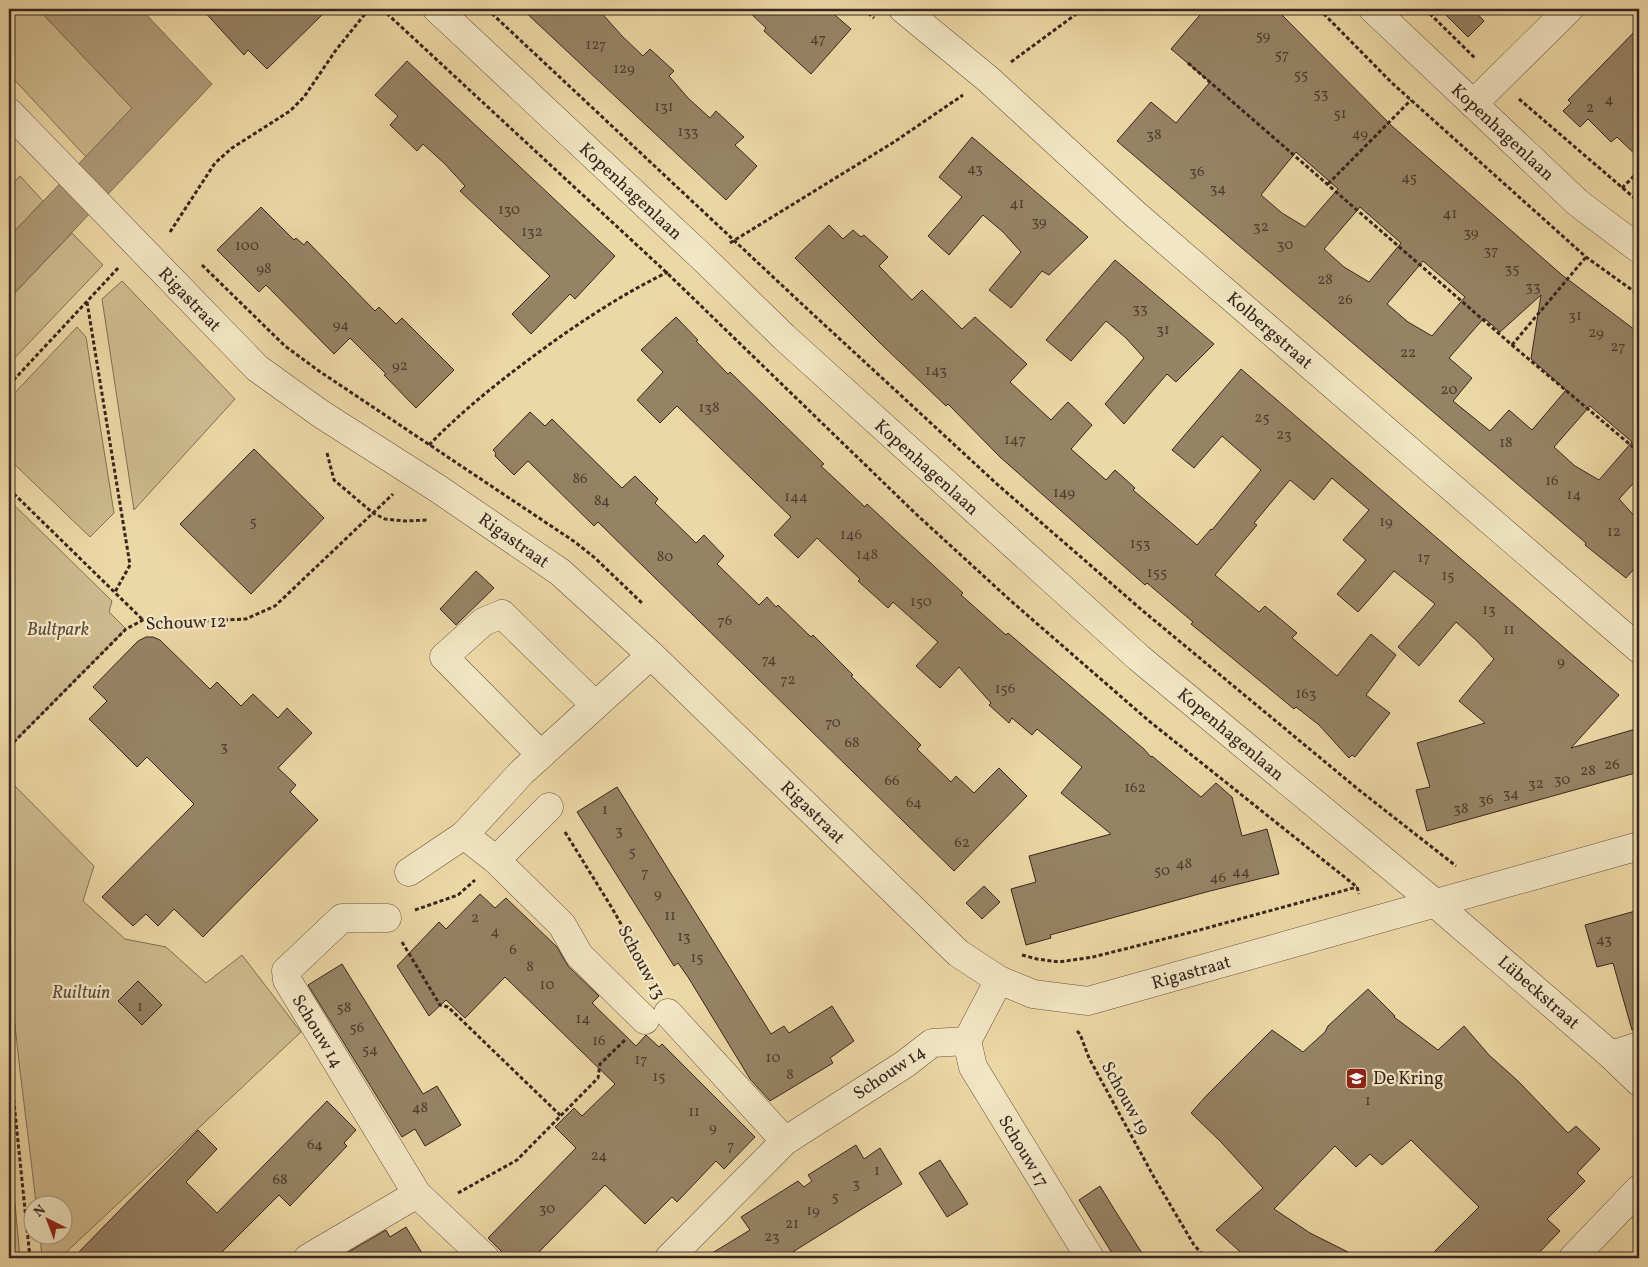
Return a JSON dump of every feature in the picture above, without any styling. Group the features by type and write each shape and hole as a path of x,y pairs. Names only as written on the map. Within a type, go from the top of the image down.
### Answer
{"street":[{"name":"Kopenhagenlaan","path":"437,9 784,336 1139,658 1436,904"},
{"name":"Kolbergstraat","path":"903,9 988,79 1142,220 1639,649"},
{"name":"Kopenhagenlaan","path":"1373,9 1578,203 1639,249"},
{"path":"1473,104 1569,9"},
{"name":"Rigastraat","path":"9,112 258,368 321,414 437,488 560,572 651,655 958,953 998,980 1032,994 1088,1001 1639,846"},
{"path":"541,755 444,657 483,622 502,614 595,705"},
{"path":"409,872 464,835 522,772 651,655"},
{"path":"496,860 549,807"},
{"name":"Schouw 13","path":"464,835 496,860 562,926 579,955 656,1016"},
{"name":"Lübeckstraat","path":"1436,904 1612,1055 1639,1082"},
{"name":"Schouw 14","path":"387,918 342,918 286,971 287,980 425,1201 485,1258"},
{"path":"967,1041 998,980"},
{"path":"656,1016 785,1141"},
{"name":"Schouw 14","path":"669,1258 785,1141 905,1064 932,1043 967,1041"},
{"name":"Schouw 17","path":"967,1041 973,1067 1090,1258"},
{"path":"1612,1055 1639,1046"},
{"path":"1574,1258 1639,1189"},
{"path":"308,1258 425,1201"}],"path":[{"path":"164,230 170,232 215,163 232,148 290,111 304,97 336,50 369,9"},
{"path":"382,9 666,272 916,514 1010,602 1149,721 1356,887 1370,922"},
{"path":"487,9 998,486 1232,685 1359,790 1486,890"},
{"path":"1320,9 1392,83 1586,257 1639,295"},
{"path":"1424,9 1497,80 1639,202"},
{"path":"1188,63 1639,452"},
{"path":"1328,184 1411,100"},
{"path":"1622,188 1639,171"},
{"path":"1512,344 1586,257"},
{"path":"197,260 285,346 319,371 575,542 595,558 645,606"},
{"path":"9,385 122,264"},
{"path":"86,302 130,564 115,592"},
{"path":"9,489 143,620"},
{"name":"Schouw 12","path":"9,747 126,629 143,620 183,622 246,619 275,606 373,513"},
{"name":"Schouw 13","path":"549,807 612,908 662,996 656,1016"},
{"path":"496,860 458,895 387,918 440,1005 448,1007 561,1116"},
{"path":"1014,952 1037,959 1059,962 1093,957 1356,887"},
{"path":"425,1201 517,1160 598,1078 600,1064 656,1016"},
{"name":"Schouw 19","path":"1073,1028 1080,1034 1089,1058 1155,1179 1194,1245 1206,1258"},
{"path":"9,1054 30,1258"}],"green space":[{"path":"9,9 38,9 132,108 86,157 9,74"},
{"path":"20,176 43,201 9,237 9,188"},
{"path":"72,233 103,265 9,364 9,299"},
{"path":"122,281 235,399 134,510 102,299"},
{"path":"77,327 86,337 114,513 90,537 9,459 9,399"},
{"name":"Bultpark","path":"9,500 112,601 109,612 126,629 9,747"},
{"name":"Ruiltuin","path":"10,781 94,866 83,901 125,939 166,947 206,983 242,955 301,1032 60,1258 42,1258 41,1244 72,1244 72,1194 35,1194 17,1044 8,927"},
{"path":"9,1137 20,1258 9,1258"}],"shaded area":[{"path":"38,9 141,9 212,84 9,299 9,237 132,108"}],"building":[{"path":"202,9 328,9 267,69 248,50 244,55"},
{"path":"522,9 598,9 643,56 650,49 674,71 669,76 688,98 710,118 716,111 744,137 735,145 757,166 726,200"},
{"path":"746,9 828,9 851,29 811,74 764,31 766,28"},
{"path":"1205,9 1276,9 1393,127 1562,275 1639,333 1639,477 1619,499 1639,521 1639,563 1626,578 1585,545 1586,543 1117,141 1151,102 1176,123 1210,82 1171,49","holes":["1296,152 1338,189 1305,227 1282,213 1261,195","1360,207 1401,243 1369,282 1344,267 1324,249","1423,261 1465,297 1432,336 1408,322 1387,304","1541,295 1531,359 1566,390 1532,430 1509,410 1490,431 1453,401 1472,378 1449,358 1484,318 1500,332","1590,406 1632,442 1599,480 1575,466 1554,447"]},
{"path":"1440,9 1473,9 1484,21 1468,37"},
{"path":"1639,27 1639,158 1617,137 1611,142 1588,119 1580,127 1563,111 1571,103 1568,100"},
{"path":"407,61 615,256 575,299 570,294 531,334 512,314 550,276 460,191 465,186 445,164 423,144 417,151 390,125 398,116 375,95"},
{"path":"972,137 1088,237 1049,275 1042,271 1011,308 989,290 1021,252 1003,232 983,215 949,255 928,236 962,197 939,177"},
{"path":"261,207 294,240 296,238 304,245 307,241 375,311 379,307 396,324 402,318 454,370 416,408 350,338 334,354 266,285 259,292 217,250"},
{"path":"829,225 843,239 853,230 861,237 864,235 888,257 879,266 912,300 922,290 962,329 975,317 1027,364 1010,382 1051,420 1068,402 1092,425 1071,449 1106,480 1115,470 1135,488 1133,490 1197,545 1212,530 1261,470 1222,436 1194,468 1172,450 1241,369 1619,695 1571,748 1639,728 1639,772 1427,831 1416,790 1430,787 1417,743 1485,723 1459,701 1494,659 1456,622 1419,666 1398,647 1435,604 1394,571 1358,612 1337,594 1366,560 1343,540 1369,510 1332,478 1314,500 1290,480 1254,523 1257,525 1215,575 1259,612 1265,606 1297,633 1292,638 1337,676 1371,634 1396,655 1366,695 1390,713 1355,757 1352,755 1349,758 1319,725 1296,707 1294,709 1191,624 1193,622 1147,583 1145,585 1000,457 948,404 946,406 795,258"},
{"path":"1115,260 1214,344 1176,382 1167,374 1124,424 1105,404 1144,358 1126,338 1106,321 1071,361 1046,340"},
{"path":"676,317 728,374 730,372 824,464 821,466 865,507 867,504 963,593 961,595 1006,635 1008,633 1151,757 1201,797 1216,783 1232,797 1242,836 1267,829 1279,874 1050,935 1051,938 1026,945 1011,889 1036,882 1029,856 1111,834 1061,793 1082,767 1037,729 1032,735 1012,718 1009,723 989,705 991,703 959,667 940,688 916,666 938,642 893,602 888,608 858,581 860,579 817,538 798,558 774,535 791,517 677,406 660,423 637,400 663,372 641,350"},
{"path":"530,412 545,426 552,419 622,488 635,476 658,499 655,503 696,543 704,535 724,556 717,564 759,605 767,597 811,637 813,635 853,675 851,676 921,745 917,749 951,782 956,776 974,793 999,768 1027,796 954,871 598,522 594,526 528,461 514,475 495,456 496,453 493,450"},
{"path":"254,449 324,518 251,594 180,524"},
{"path":"476,571 494,588 456,625 440,609"},
{"path":"146,637 160,640 210,689 217,682 241,706 253,694 278,718 287,708 312,733 278,768 296,785 290,792 318,820 203,937 174,909 158,926 146,914 133,926 102,897 194,804 147,757 137,767 89,719 107,701 93,687 138,641"},
{"path":"617,787 771,1034 784,1026 789,1033 832,1006 854,1041 830,1058 833,1063 770,1101 750,1079 688,977 678,963 674,966 577,812"},
{"path":"984,886 1000,902 982,919 966,903"},
{"path":"480,894 495,908 506,898 557,947 568,966 599,996 592,1003 636,1046 646,1035 659,1047 662,1044 755,1137 724,1169 716,1161 677,1202 672,1197 645,1224 605,1185 533,1258 508,1258 488,1238 576,1148 555,1127 574,1108 582,1116 615,1084 505,977 465,1018 446,1000 429,1016 397,966 439,922 446,929"},
{"path":"1639,910 1639,1029 1632,1030 1613,963 1597,967 1585,925"},
{"path":"342,964 423,1094 437,1086 461,1125 425,1146 415,1129 402,1137 308,985"},
{"path":"138,981 162,1005 142,1025 118,1001"},
{"path":"1368,989 1394,1017 1438,1050 1464,1026 1489,1055 1518,1081 1568,1133 1576,1126 1600,1149 1577,1173 1585,1181 1547,1219 1560,1231 1534,1258 1428,1258 1479,1207 1411,1140 1382,1165 1370,1154 1356,1167 1335,1146 1274,1209 1310,1233 1360,1258 1247,1258 1216,1230 1263,1188 1220,1141 1191,1113 1272,1030 1303,1052"},
{"path":"327,1101 356,1130 344,1143 347,1146 290,1206 279,1195 216,1258 73,1258 198,1130 217,1149 186,1182 217,1213"},
{"path":"856,1145 864,1159 880,1148 902,1184 783,1258 704,1258 750,1230 741,1217 798,1181 804,1187 812,1181 808,1175"},
{"path":"940,1160 968,1204 947,1217 919,1173"},
{"path":"1100,1186 1145,1258 1115,1258 1079,1200"},
{"path":"406,1227 425,1258 338,1258 386,1230 390,1237"}],"place":[{"name":"De Kring","path":"1357,1078"}]}
